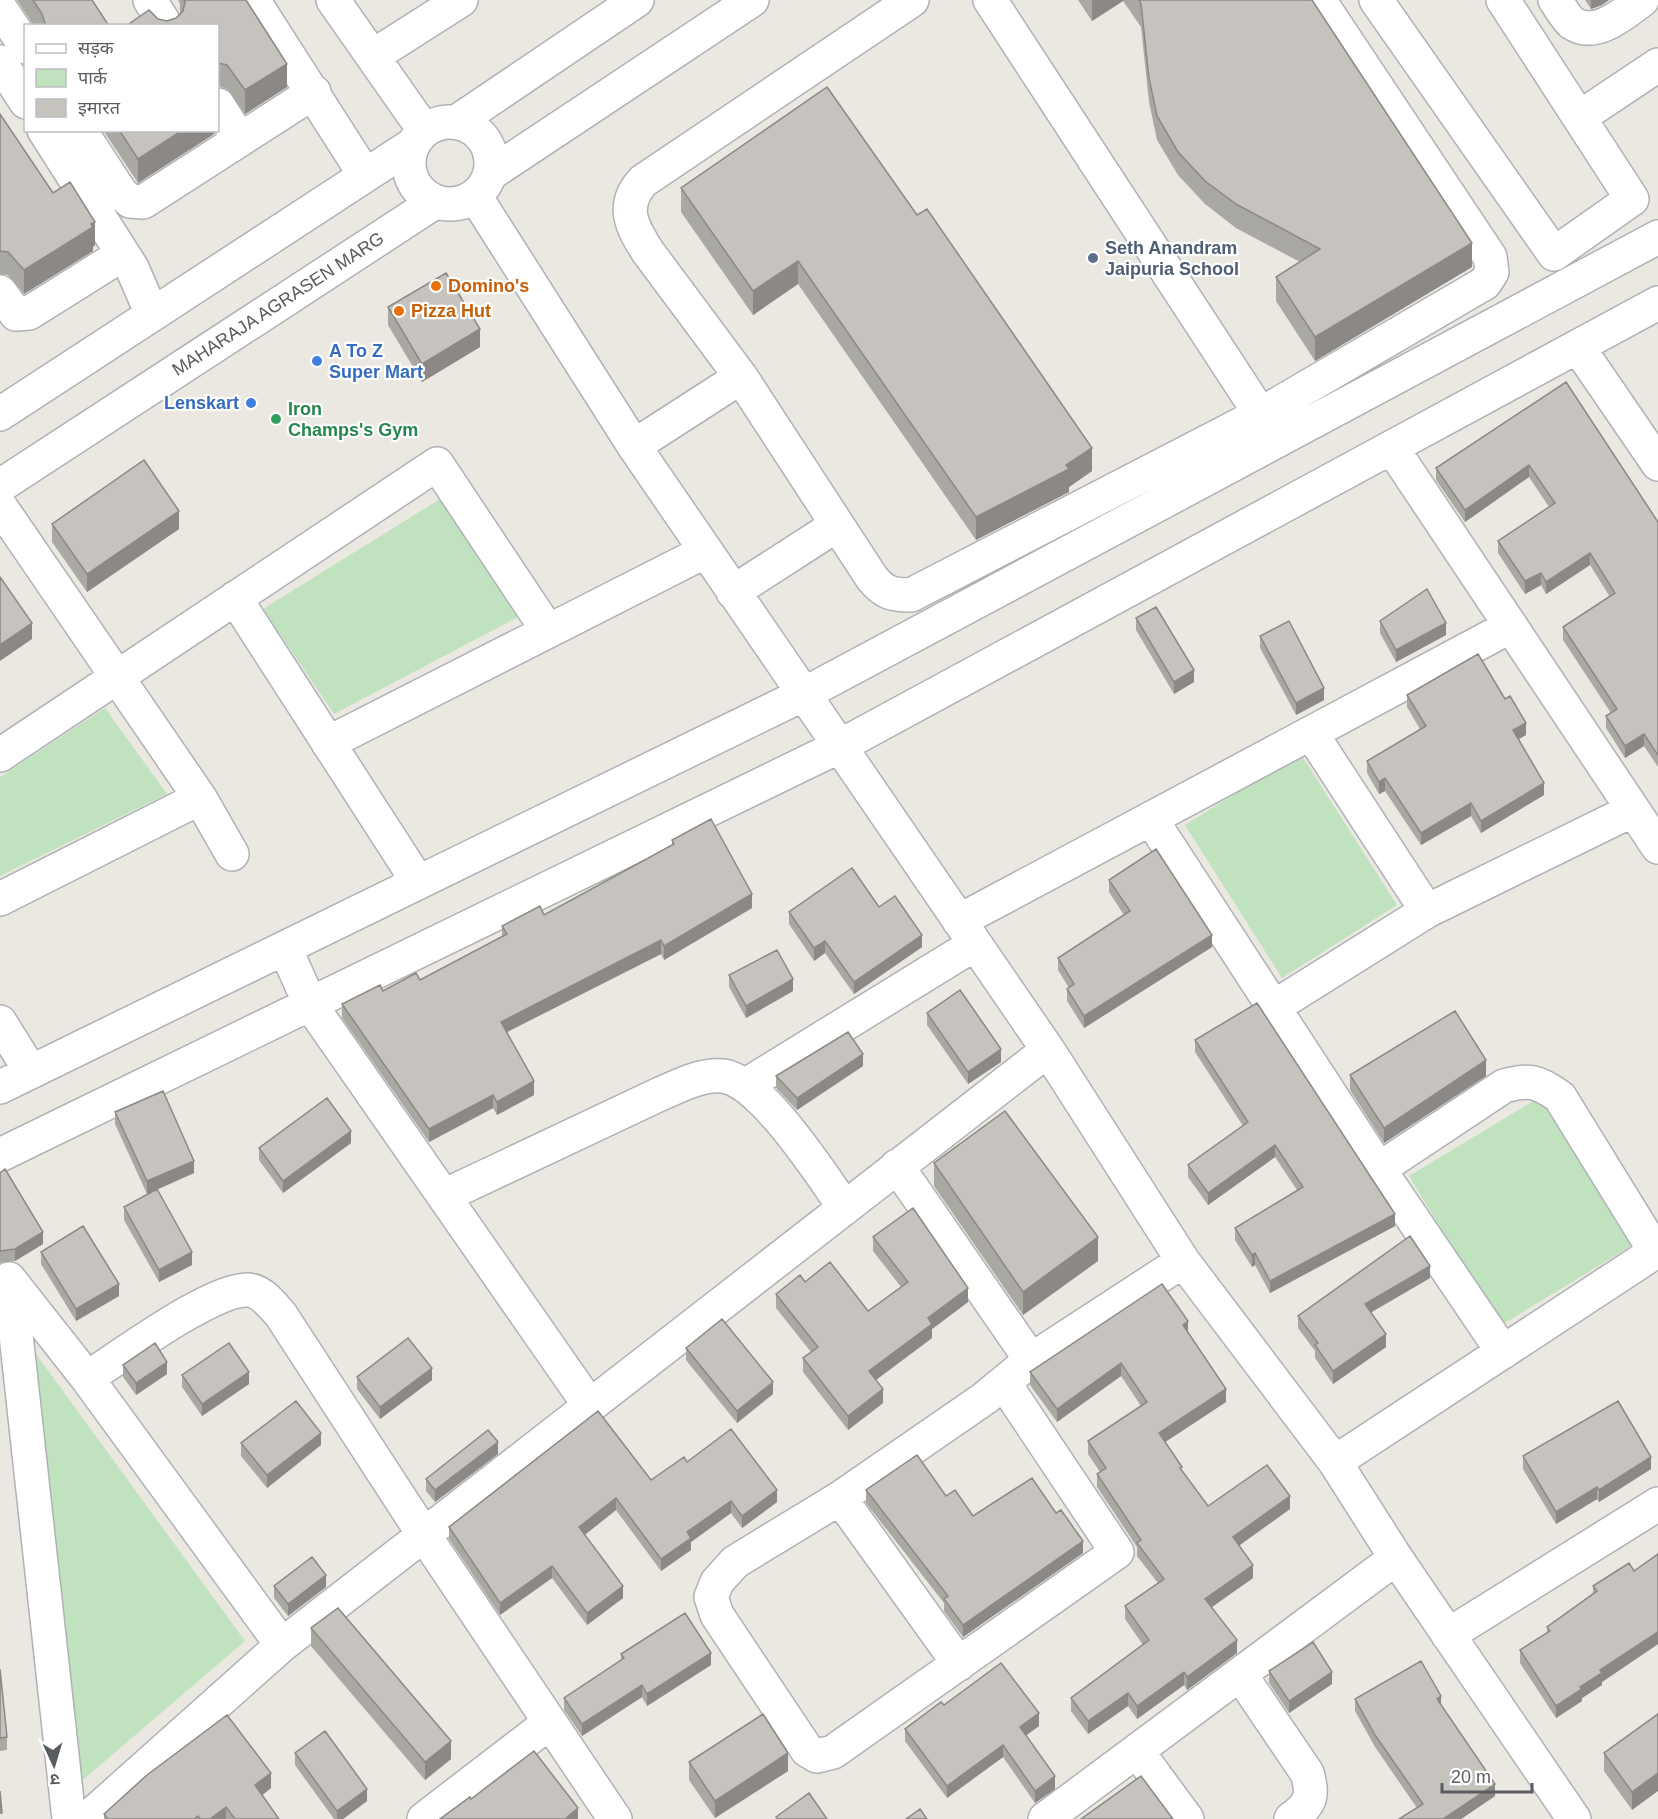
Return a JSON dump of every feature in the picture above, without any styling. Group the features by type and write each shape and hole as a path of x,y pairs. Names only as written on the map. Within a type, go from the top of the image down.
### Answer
{"street":[{"path":"150,0 165,24"},
{"path":"253,0 365,175"},
{"path":"333,0 373,56 418,137"},
{"path":"373,56 461,0"},
{"path":"458,122 637,0"},
{"name":"MAHARAJA AGRASEN MARG","path":"0,486 435,202 456,203 752,0"},
{"path":"912,0 643,181 633,191 631,218 636,234 741,377 880,589 891,595 911,595 1269,427 1658,237"},
{"path":"990,0 1269,427"},
{"path":"0,1087 804,694 1269,427 1485,283 1492,272 1490,257 1319,0"},
{"path":"1376,0 1554,254 1632,199 1503,0"},
{"path":"1555,0 1572,23 1585,28 1602,26 1618,18 1642,0"},
{"path":"0,8 24,44"},
{"path":"0,62 24,99"},
{"path":"1580,117 1658,64"},
{"path":"81,132 122,193 130,201 143,202 314,92"},
{"path":"219,107 240,140"},
{"path":"0,414 444,121 471,126 489,147 492,160 482,185 634,447 1048,1050 1183,1261 1335,1462 1396,1558 1572,1818"},
{"path":"45,132 123,254 152,314"},
{"path":"418,137 408,158 409,172 414,184 423,195 435,202"},
{"path":"0,292 16,314 29,313 123,254"},
{"path":"0,1155 840,746 1658,303"},
{"path":"1578,346 1658,464"},
{"path":"634,447 741,377"},
{"path":"1392,448 1658,847"},
{"path":"0,755 437,464 548,631"},
{"path":"0,506 200,798 232,854"},
{"path":"733,591 837,525"},
{"path":"328,743 706,551"},
{"path":"235,598 418,882"},
{"path":"746,1085 967,933 1151,819 1510,626"},
{"path":"1311,733 1427,911"},
{"path":"0,899 200,798"},
{"path":"1274,1007 1427,911 1633,810"},
{"path":"1151,819 1379,1169 1503,1352"},
{"path":"285,948 310,1004 369,1090 446,1195 590,1406"},
{"path":"0,1022 31,1072"},
{"path":"87,1819 282,1645 1048,1050"},
{"path":"446,1195 694,1080 722,1076 746,1085 770,1107 845,1208"},
{"path":"1335,1462 1657,1251 1560,1097 1544,1085 1524,1081 1504,1086 1379,1169"},
{"path":"897,1167 1031,1360"},
{"path":"1004,1383 1116,1552 833,1752 817,1756 807,1750 717,1615 711,1597 717,1582 735,1562 840,1498 1004,1383 1031,1360 1183,1261"},
{"path":"5,1274 87,1378 282,1645"},
{"path":"5,1274 69,1819"},
{"path":"87,1378 201,1305 223,1296 248,1290 264,1296 281,1315 549,1724 615,1819"},
{"path":"840,1498 959,1664"},
{"path":"1448,1635 1658,1504"},
{"path":"1045,1819 1396,1558"},
{"path":"1240,1674 1307,1773 1312,1791 1308,1803 1291,1819"},
{"path":"424,1819 549,1724"},
{"path":"1137,1751 1187,1819"}],"green space":[{"path":"445,496 518,617 334,714 263,609"},
{"path":"105,708 167,794 0,876 0,777"},
{"path":"1300,753 1397,905 1282,978 1185,825"},
{"path":"1540,1097 1631,1246 1500,1326 1409,1176"},
{"path":"4,1310 245,1641 70,1791"}],"building":[{"path":"33,0 92,0 108,24 45,24 42,14"},
{"path":"184,0 246,0 287,64 245,90 227,65 219,63 219,24 129,24 149,10 158,19 167,21 176,18 183,11"},
{"path":"1139,0 1312,0 1472,243 1315,337 1276,277 1320,249 1236,204 1205,181 1178,152 1157,116 1149,78"},
{"path":"827,87 917,215 927,209 1092,448 1066,465 1069,469 976,517 798,261 753,291 681,188"},
{"path":"0,114 53,193 70,182 95,222 91,224 93,227 24,270 8,252 0,251"},
{"path":"120,132 180,132 138,159"},
{"path":"446,273 480,329 422,364 388,307"},
{"path":"1566,382 1658,522 1658,755 1644,734 1625,746 1606,716 1617,709 1563,627 1615,593 1590,553 1546,582 1541,573 1525,581 1498,541 1555,503 1529,465 1465,510 1436,468"},
{"path":"144,460 179,511 87,574 52,524"},
{"path":"0,577 32,623 0,645"},
{"path":"1427,589 1446,623 1396,650 1380,621"},
{"path":"1156,607 1194,670 1174,682 1136,618"},
{"path":"1289,621 1324,688 1296,703 1260,636"},
{"path":"1478,654 1505,699 1510,696 1526,723 1513,730 1544,783 1481,821 1471,803 1421,833 1385,778 1379,782 1367,761 1426,726 1407,695"},
{"path":"711,819 752,894 664,946 661,940 501,1022 534,1081 497,1102 493,1095 429,1129 342,1004 380,985 383,991 416,973 420,980 507,934 502,926 540,906 544,915 674,844 672,840"},
{"path":"1156,849 1212,935 1084,1016 1067,989 1074,984 1058,958 1130,911 1109,880"},
{"path":"852,868 879,907 895,896 922,935 854,982 825,941 814,948 789,912"},
{"path":"777,950 793,979 746,1006 729,975"},
{"path":"960,990 1001,1049 968,1072 927,1013"},
{"path":"1257,1003 1395,1214 1270,1281 1255,1253 1252,1255 1235,1228 1303,1187 1275,1145 1208,1193 1188,1165 1248,1122 1195,1040"},
{"path":"1455,1011 1486,1060 1384,1128 1350,1075"},
{"path":"848,1032 863,1054 797,1098 776,1076"},
{"path":"163,1091 194,1161 147,1181 115,1112"},
{"path":"327,1098 351,1131 283,1181 259,1148"},
{"path":"1005,1111 1098,1237 1023,1292 934,1163"},
{"path":"5,1169 43,1232 15,1249 0,1251 0,1173"},
{"path":"157,1189 192,1252 159,1270 124,1207"},
{"path":"913,1208 968,1288 928,1318 932,1324 869,1371 883,1389 848,1416 803,1358 818,1347 776,1294 800,1275 805,1282 830,1262 868,1311 908,1282 873,1237"},
{"path":"83,1226 119,1284 76,1309 41,1252"},
{"path":"1410,1236 1430,1266 1365,1304 1386,1334 1333,1371 1315,1345 1318,1343 1298,1316"},
{"path":"1162,1284 1188,1321 1183,1325 1226,1389 1159,1433 1182,1467 1180,1468 1208,1506 1267,1465 1290,1496 1233,1537 1253,1565 1205,1599 1237,1640 1187,1677 1184,1672 1137,1706 1128,1693 1088,1721 1071,1698 1149,1640 1125,1606 1164,1579 1137,1543 1141,1540 1097,1474 1106,1468 1088,1441 1147,1402 1121,1363 1057,1409 1030,1372"},
{"path":"722,1319 773,1382 737,1411 686,1348"},
{"path":"408,1338 432,1368 380,1407 357,1377"},
{"path":"155,1343 167,1362 136,1383 123,1365"},
{"path":"229,1343 249,1372 202,1404 182,1375"},
{"path":"296,1401 321,1433 267,1475 241,1443"},
{"path":"1618,1401 1651,1457 1599,1490 1597,1487 1556,1512 1523,1456"},
{"path":"598,1411 651,1480 684,1457 687,1462 731,1429 777,1490 742,1516 731,1501 687,1532 691,1538 661,1559 616,1498 579,1527 623,1586 587,1613 552,1566 500,1603 449,1527"},
{"path":"488,1430 498,1442 435,1490 426,1479"},
{"path":"917,1455 946,1496 955,1490 973,1516 1032,1478 1056,1513 1061,1510 1083,1541 963,1625 944,1599 948,1596 866,1490"},
{"path":"1658,1554 1658,1632 1600,1670 1602,1673 1556,1706 1520,1650 1550,1631 1547,1627 1597,1591 1593,1586 1629,1563 1634,1571"},
{"path":"312,1557 326,1575 288,1604 274,1586"},
{"path":"338,1608 451,1741 425,1762 311,1628"},
{"path":"685,1613 711,1653 647,1694 642,1685 582,1724 564,1698 624,1658 621,1654"},
{"path":"1313,1642 1332,1672 1289,1701 1269,1671"},
{"path":"1421,1661 1441,1696 1437,1699 1495,1784 1443,1819 1399,1819 1423,1804 1375,1735 1355,1699"},
{"path":"1001,1663 1039,1713 1020,1727 1055,1776 1035,1791 1003,1745 947,1786 905,1729 941,1702 944,1705"},
{"path":"0,1669 7,1737 0,1738"},
{"path":"763,1714 788,1753 715,1801 689,1762"},
{"path":"1658,1714 1658,1773 1632,1792 1604,1753"},
{"path":"227,1715 271,1773 255,1785 279,1819 235,1819 226,1807 210,1819 200,1819 198,1816 194,1819 108,1819 104,1814 147,1775"},
{"path":"325,1731 367,1789 337,1811 295,1753"},
{"path":"534,1751 578,1808 565,1819 440,1819 470,1797 471,1799"},
{"path":"1141,1776 1173,1819 1081,1819"},
{"path":"809,1793 827,1819 778,1819 776,1817"},
{"path":"920,1809 927,1819 906,1819"}],"place":[{"name":"Seth Anandram Jaipuria School","path":"1093,258"},
{"name":"Domino's","path":"436,286"},
{"name":"Pizza Hut","path":"399,311"},
{"name":"A To Z Super Mart","path":"317,361"},
{"name":"Lenskart","path":"251,403"},
{"name":"Iron Champs's Gym","path":"276,419"}]}
